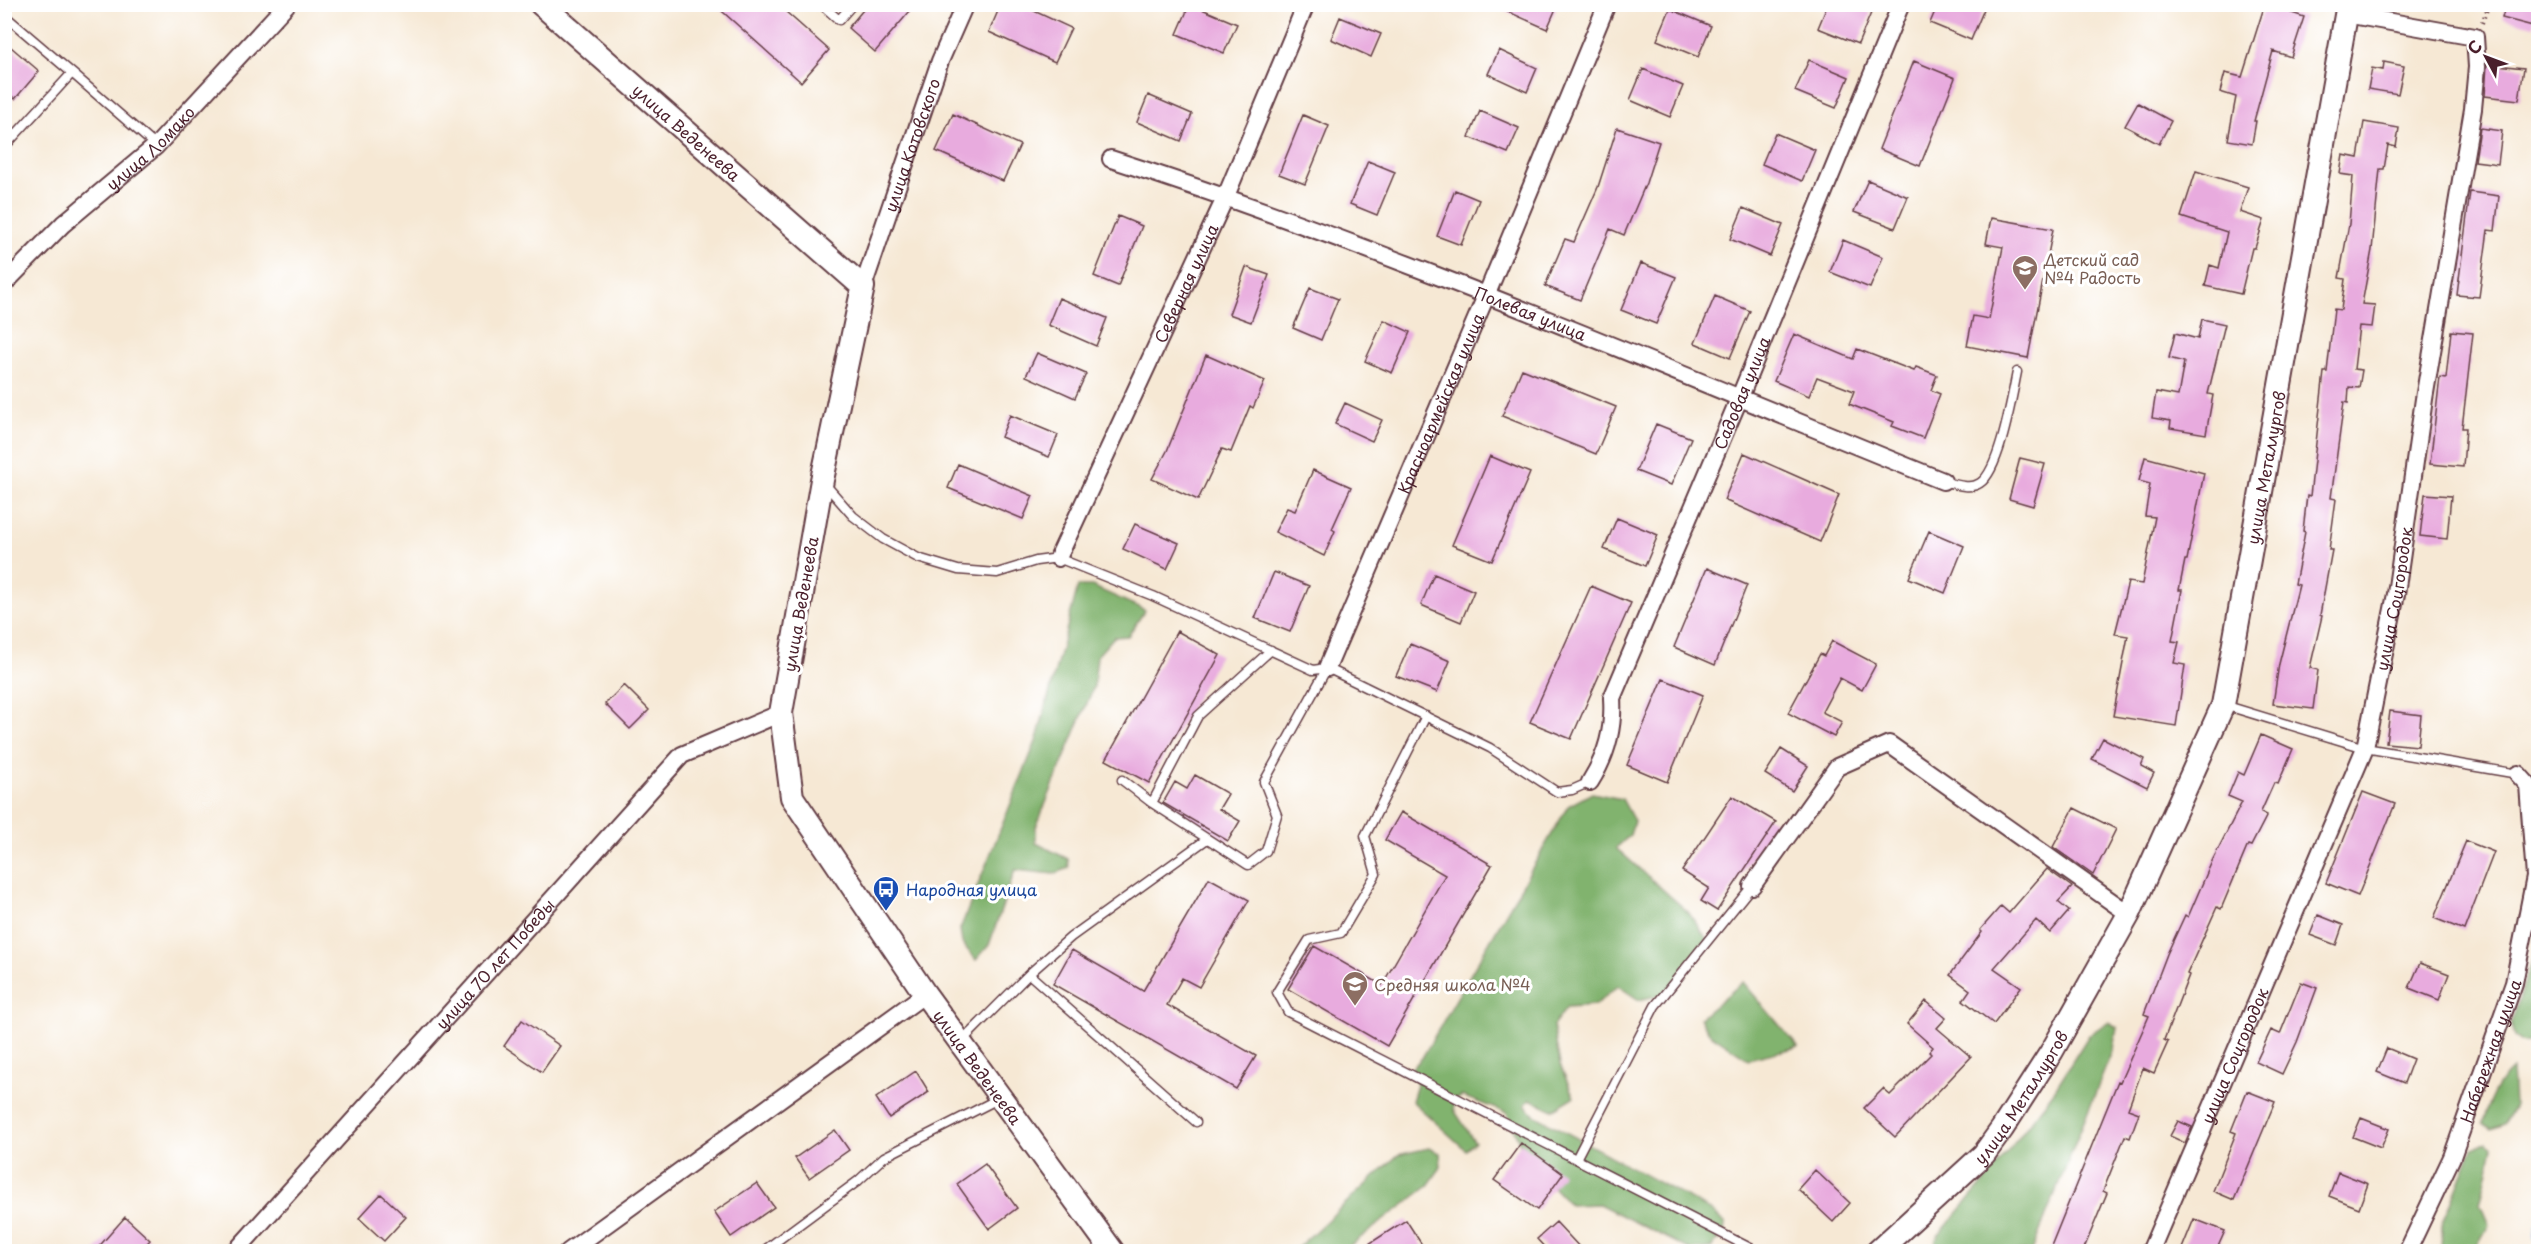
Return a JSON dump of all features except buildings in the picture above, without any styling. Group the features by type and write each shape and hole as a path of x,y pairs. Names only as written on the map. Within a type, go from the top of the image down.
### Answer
{"main road":[{"name":"улица Веденеева","path":"541,4 863,287 822,480 781,713 792,797 925,994 1113,1251"},
{"name":"улица Металлургов","path":"1877,1251 1984,1154 2052,1051 2129,914 2223,705 2347,9"}],"street":[{"name":"улица Ломако","path":"4,284 63,224 156,146 287,4"},
{"name":"улица Котовского","path":"863,287 939,61 965,4"},
{"name":"Северная улица","path":"1058,558 1226,196 1306,4"},
{"name":"Красноармейская улица","path":"1327,668 1486,296 1607,4"},
{"name":"Садовая улица","path":"1590,782 1602,762 1609,741 1612,698 1739,399 1901,4"},
{"name":"улица Соцгородок","path":"2150,1251 2365,748 2396,594 2424,399 2473,109 2477,67 2475,37 2347,9"},
{"name":"Полевая улица","path":"1111,159 1226,196 1486,296 1943,481"},
{"name":"улица 70 лет Победы","path":"235,1251 682,755 781,713"},
{"path":"1752,886 1837,766 1889,744 2129,914"},
{"name":"Набережная улица","path":"2407,1251 2452,1156 2514,983 2535,877 2528,784 2518,774"},
{"path":"568,1251 925,994"}],"lane":[{"path":"821,4 839,20 853,4"},
{"path":"4,15 156,146"},
{"path":"4,144 7,144 72,73"},
{"path":"1943,481 1965,487 1979,484 1991,471 2005,425 2017,372"},
{"path":"822,480 853,516 883,539 918,558 957,570 997,573 1036,561 1058,558 1154,596 1313,670 1327,668 1501,754 1557,792 1572,790 1590,782"},
{"path":"1152,803 1198,716 1271,650"},
{"path":"1122,780 1152,803 1248,865 1266,851 1277,815 1264,782 1327,668"},
{"path":"2223,705 2365,748 2518,774"},
{"path":"1426,716 1365,836 1376,874 1341,933 1308,940 1277,992 1288,1012 1758,1251"},
{"path":"960,1043 1029,974 1071,937 1208,839"},
{"path":"1576,1159 1655,1006 1752,886"},
{"path":"1029,974 1196,1122"},
{"path":"762,1251 858,1181 884,1157 1000,1097"}],"green space":[{"path":"1078,586 1092,586 1145,610 1128,636 1114,637 1097,656 1094,686 1036,827 1036,843 1068,859 1069,868 1054,874 1015,870 989,945 976,960 962,943 960,929 1037,739"},
{"path":"1592,793 1622,799 1634,821 1630,835 1616,848 1688,912 1709,942 1669,993 1639,1000 1618,986 1595,1005 1567,1007 1553,1026 1560,1065 1574,1097 1553,1110 1530,1099 1525,1105 1534,1115 1712,1211 1725,1224 1724,1233 1711,1248 1691,1250 1599,1204 1570,1205 1526,1158 1507,1113 1462,1096 1454,1101 1454,1110 1475,1142 1466,1150 1412,1101 1417,1085 1412,1068 1422,1058 1568,806"},
{"path":"2538,944 2538,1033 2532,1041 2523,1043 2514,1037 2511,1023"},
{"path":"1743,982 1798,1047 1748,1059 1709,1033 1700,1018"},
{"path":"2108,1022 2117,1027 2113,1049 2032,1251 1938,1251 1934,1247 1937,1237 1989,1176 2052,1094 2089,1035"},
{"path":"2512,1069 2514,1105 2505,1124 2492,1129 2483,1123 2487,1109 2497,1087"},
{"path":"2486,1142 2493,1147 2480,1204 2489,1225 2474,1251 2441,1251 2442,1225 2473,1148"},
{"path":"1429,1148 1440,1153 1441,1167 1427,1187 1343,1251 1294,1251 1398,1155"}],"waterway":[{"path":"2538,1226 2536,1235 2538,1241"}],"place":[{"name":"Детский сад №4 Радость","path":"2025,291"},
{"name":"Народная улица","path":"886,912"},
{"name":"Средняя школа №4","path":"1355,1007"}]}
